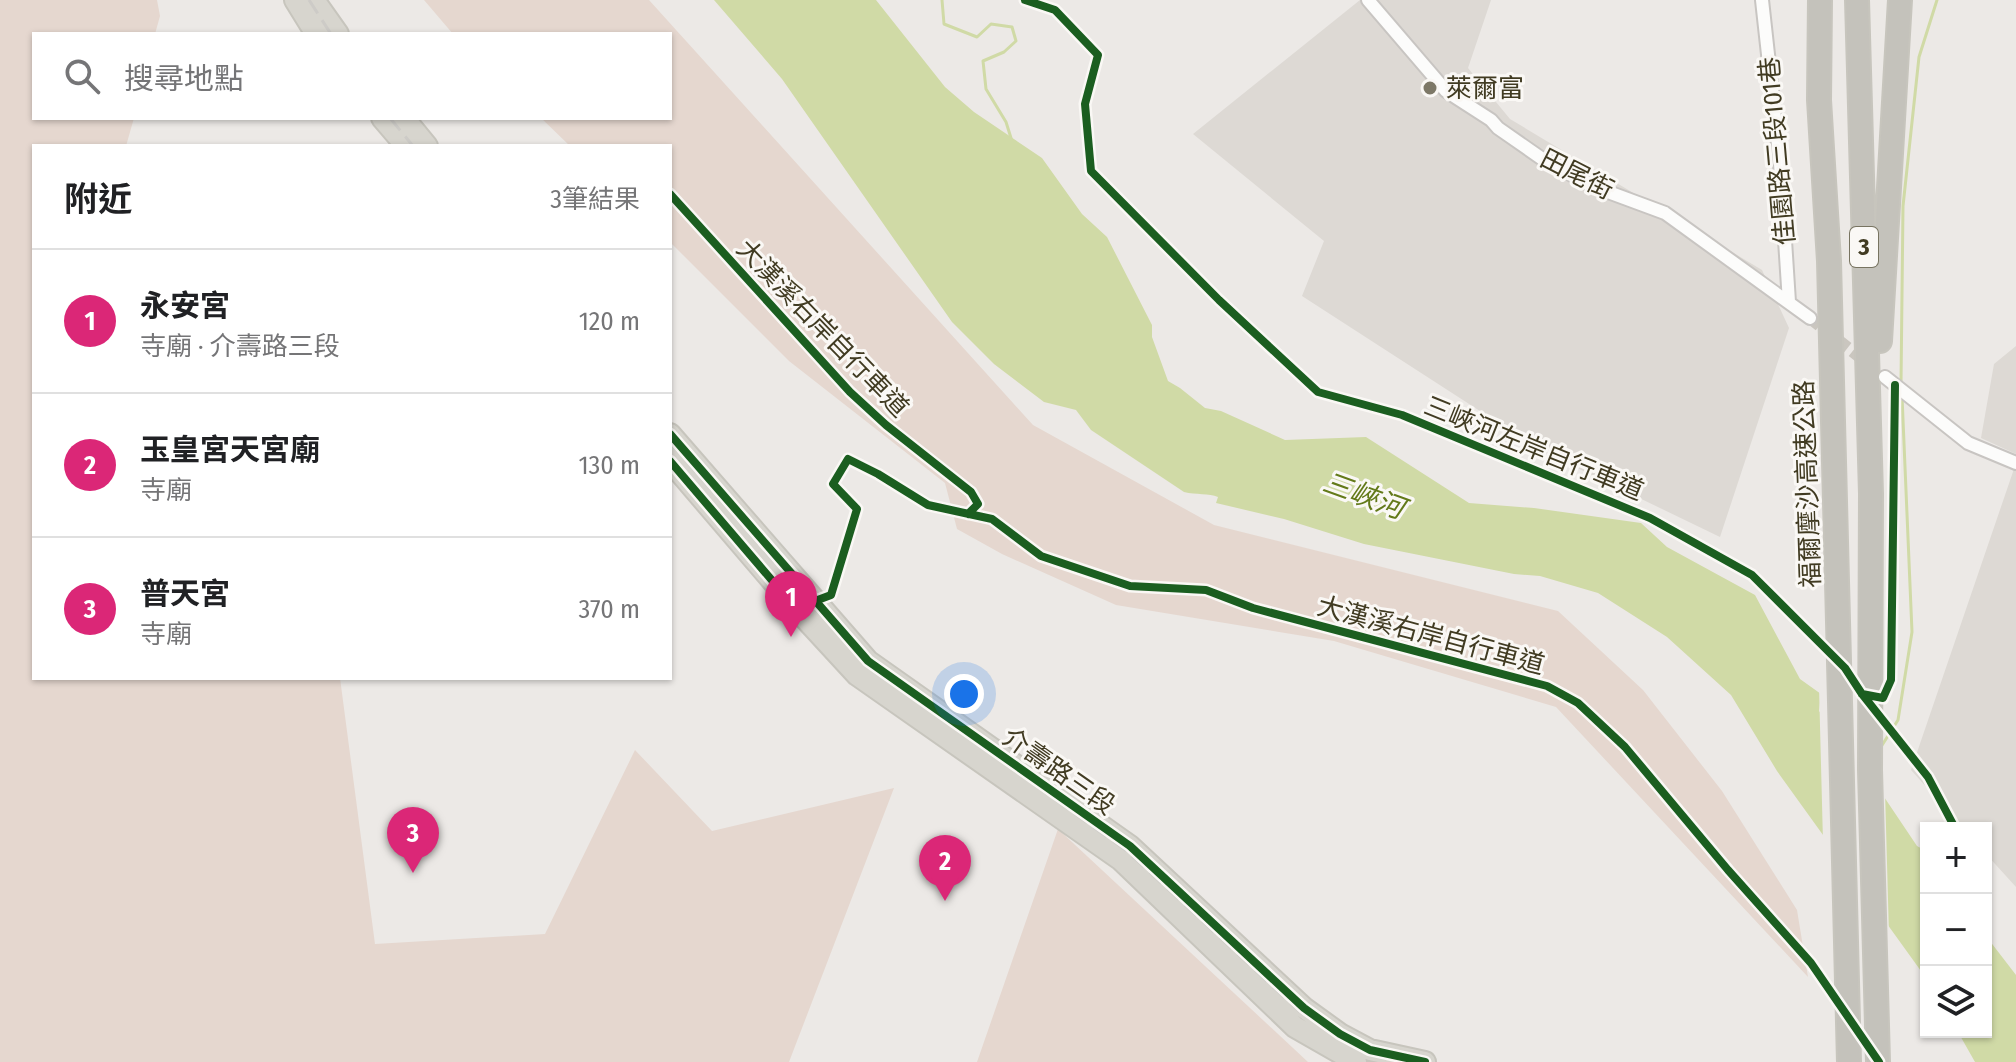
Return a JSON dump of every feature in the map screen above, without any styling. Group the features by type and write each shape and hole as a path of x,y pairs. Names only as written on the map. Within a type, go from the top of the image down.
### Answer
{"highway":[{"path":"1807,0 1819,100"},
{"name":"福爾摩沙高速公路","path":"1820,0 1819,100 1829,261 1849,1062"},
{"name":"3","path":"1857,0 1871,494 1869,642 1878,1062"},
{"path":"1889,0 1893,116"},
{"path":"1871,494 1900,0"}],"main road":[{"path":"295,0 315,32"},
{"path":"314,0 337,32"},
{"path":"384,120 404,144"},
{"path":"406,120 425,144"},
{"name":"介壽路三段","path":"672,436 868,661 1130,846 1304,1008 1340,1034 1370,1050 1425,1062"},
{"name":"介壽路三段","path":"672,463 857,675 1121,860 1295,1027 1356,1062"}],"street":[{"name":"田尾街","path":"1368,0 1446,91 1541,158 1579,179 1665,213 1810,318"},
{"name":"佳園路三段101巷","path":"1762,0 1780,163 1789,302"},
{"path":"1885,377 1968,443 2016,463"}],"shaded area":[{"path":"0,0 157,0 160,16 156,32 32,32 32,120 133,120 127,144 32,144 32,680 340,680 375,944 545,934 635,750 712,831 894,788 789,1062 0,1062"},
{"path":"424,0 649,0 1033,425 1214,525 1558,611 1643,690 1722,791 1797,910 1808,977 1556,707 1334,641 1116,605 1002,554 957,529 945,483 789,361 672,244 672,144 568,144 543,120 672,120 672,32 451,32"},
{"path":"1360,0 1491,0 1468,68 1510,119 1762,270 1789,328 1720,537 1542,451 1302,296 1324,241 1193,134"},
{"path":"2016,346 2016,454 1981,438 1994,364"},
{"path":"2016,463 2016,887 1992,861 1992,822 1958,822 1911,770"},
{"path":"1058,829 1308,1062 977,1062"}],"water":[{"name":"三峽河","path":"714,0 876,0 945,87 974,112 1042,158 1082,214 1107,237 1152,325 1152,337 1168,381 1205,408 1221,411 1285,440 1366,437 1469,503 1534,508 1641,523 1667,547 1755,595 1800,679 1821,694 1819,711 1920,848 1920,970 1777,771 1731,695 1667,637 1598,593 1540,576 1514,574 1364,544 1284,519 1216,503 1218,497 1184,492 1091,430 1076,410 1044,402 994,364 952,322 782,79"},
{"path":"1992,944 2016,975 2016,1062 1975,1062 1961,1038 1992,1038"}],"pier":[{"path":"1819,687 1825,693 1823,710 1885,791 1889,935 1823,842"}],"waterway":[{"path":"942,0 944,24 977,37 991,24 1012,27 1016,41 1004,52 983,61 986,89 1006,122 1011,138"},
{"path":"1901,384 1903,206 1919,57 1937,0"},
{"path":"1879,750 1898,720 1912,632 1902,396"}],"tunnel":[{"path":"1810,318 1885,377"}],"railway":[{"path":"309,0 330,32"},
{"path":"392,120 411,144"},
{"path":"672,444 820,614 881,675 1127,851 1299,1011 1366,1054 1400,1062"}],"cycle path":[{"name":"三峽河左岸自行車道","path":"1025,0 1055,10 1098,55 1085,104 1091,171 1219,300 1318,392 1402,415 1650,518 1752,575 1845,668 1928,777 1952,822"},
{"name":"大漢溪右岸自行車道","path":"672,196 850,392 886,425 971,492 978,504 968,514"},
{"path":"1862,694 1883,698 1891,680 1895,385"},
{"path":"672,436 868,661 1130,846 1304,1008 1340,1034 1370,1050 1425,1062"},
{"name":"大漢溪右岸自行車道","path":"672,463 799,612 831,595 857,509 833,484 848,459 928,505 992,519 1041,556 1130,586 1206,590 1253,608 1547,686 1578,703 1625,747 1811,963 1879,1062"}],"place":[{"name":"萊爾富","path":"1430,88"},
{"name":"永安宮","path":"791,637"},
{"name":"普天宮","path":"413,873"},
{"name":"玉皇宮天宮廟","path":"945,901"}]}
